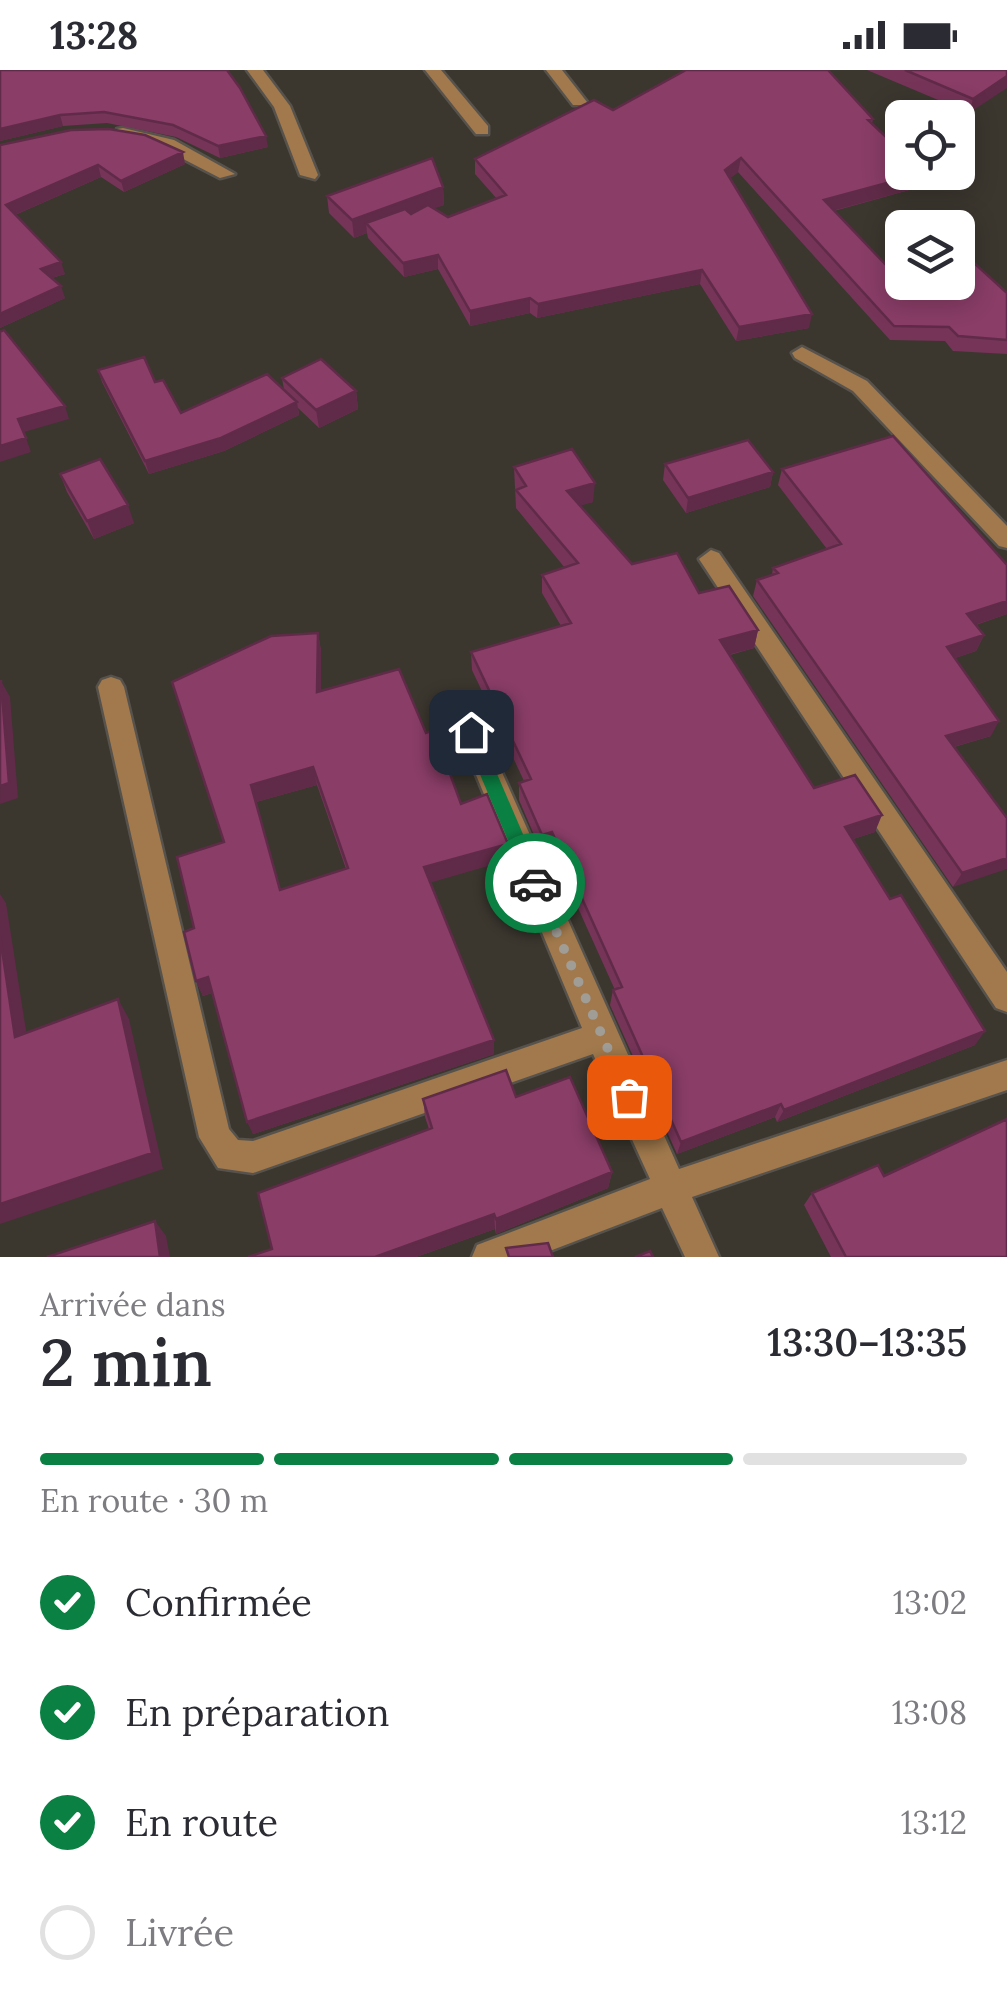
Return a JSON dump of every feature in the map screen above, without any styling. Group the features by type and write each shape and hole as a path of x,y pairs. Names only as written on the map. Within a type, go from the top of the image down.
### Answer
{"street":[{"path":"254,70 282,106 308,175"},
{"path":"433,70 482,130"},
{"path":"554,70 579,102"},
{"path":"108,132 168,144 226,174"},
{"path":"802,353 860,386 1007,540"},
{"path":"711,559 1007,998"},
{"path":"111,687 215,1138 230,1156 254,1157 600,1036"},
{"path":"471,732 600,1036 702,1257"},
{"path":"490,1257 671,1188 1007,1075"}],"building":[{"path":"0,70 227,70 266,136 218,146 173,125 104,112 60,115 0,129"},
{"path":"686,70 828,70 885,136 885,184 824,200 885,264 885,300 975,300 975,264 1007,293 1007,340 958,336 949,327 894,326 741,158 725,170 812,314 739,327 702,270 538,304 530,298 470,311 438,255 403,263 366,223 405,209 411,214 428,205 448,217 506,195 475,159 594,100 613,110"},
{"path":"905,70 1007,70 1007,76 973,99"},
{"path":"109,129 145,135 183,152 121,181 98,165 6,205 61,262 41,269 61,286 0,314 0,145 71,130"},
{"path":"432,158 443,187 352,220 327,196"},
{"path":"4,330 65,406 18,419 26,438 0,446 0,332"},
{"path":"144,357 155,382 163,380 181,413 267,374 297,402 221,438 145,461 98,370"},
{"path":"321,359 356,391 316,410 282,378"},
{"path":"893,436 1007,565 1007,601 967,614 984,635 947,647 999,721 946,736 1007,818 1007,858 962,873 757,580 778,573 773,568 841,544 782,469"},
{"path":"748,440 773,472 688,498 665,464"},
{"path":"572,449 595,483 567,491 632,564 677,553 699,593 729,586 758,630 720,640 814,788 855,775 882,815 845,827 890,899 901,895 985,1031 784,1110 781,1104 681,1142 613,990 622,987 552,832 542,835 519,783 531,779 471,652 571,623 542,575 578,563 516,490 526,486 514,467"},
{"path":"100,459 128,505 87,521 60,474"},
{"path":"318,633 317,692 399,669 426,733 434,730 461,804 487,794 508,844 424,867 494,1040 247,1122 208,977 196,981 184,932 194,928 177,857 224,842 172,682 271,636","holes":["313,767 348,868 280,890 251,785"]},
{"path":"0,681 9,783 0,786"},
{"path":"0,936 15,1037 118,999 152,1153 0,1204"},
{"path":"506,1070 516,1097 570,1077 612,1172 496,1219 494,1214 375,1257 248,1257 272,1249 258,1193 432,1128 423,1099"},
{"path":"1007,1119 1007,1257 846,1257 812,1193 878,1165 884,1176"},
{"path":"155,1221 160,1257 47,1257"},
{"path":"548,1243 553,1257 509,1257 506,1248"}],"way so far":[{"path":"535,883 629,1097"}],"route":[{"path":"471,732 535,883"}]}
